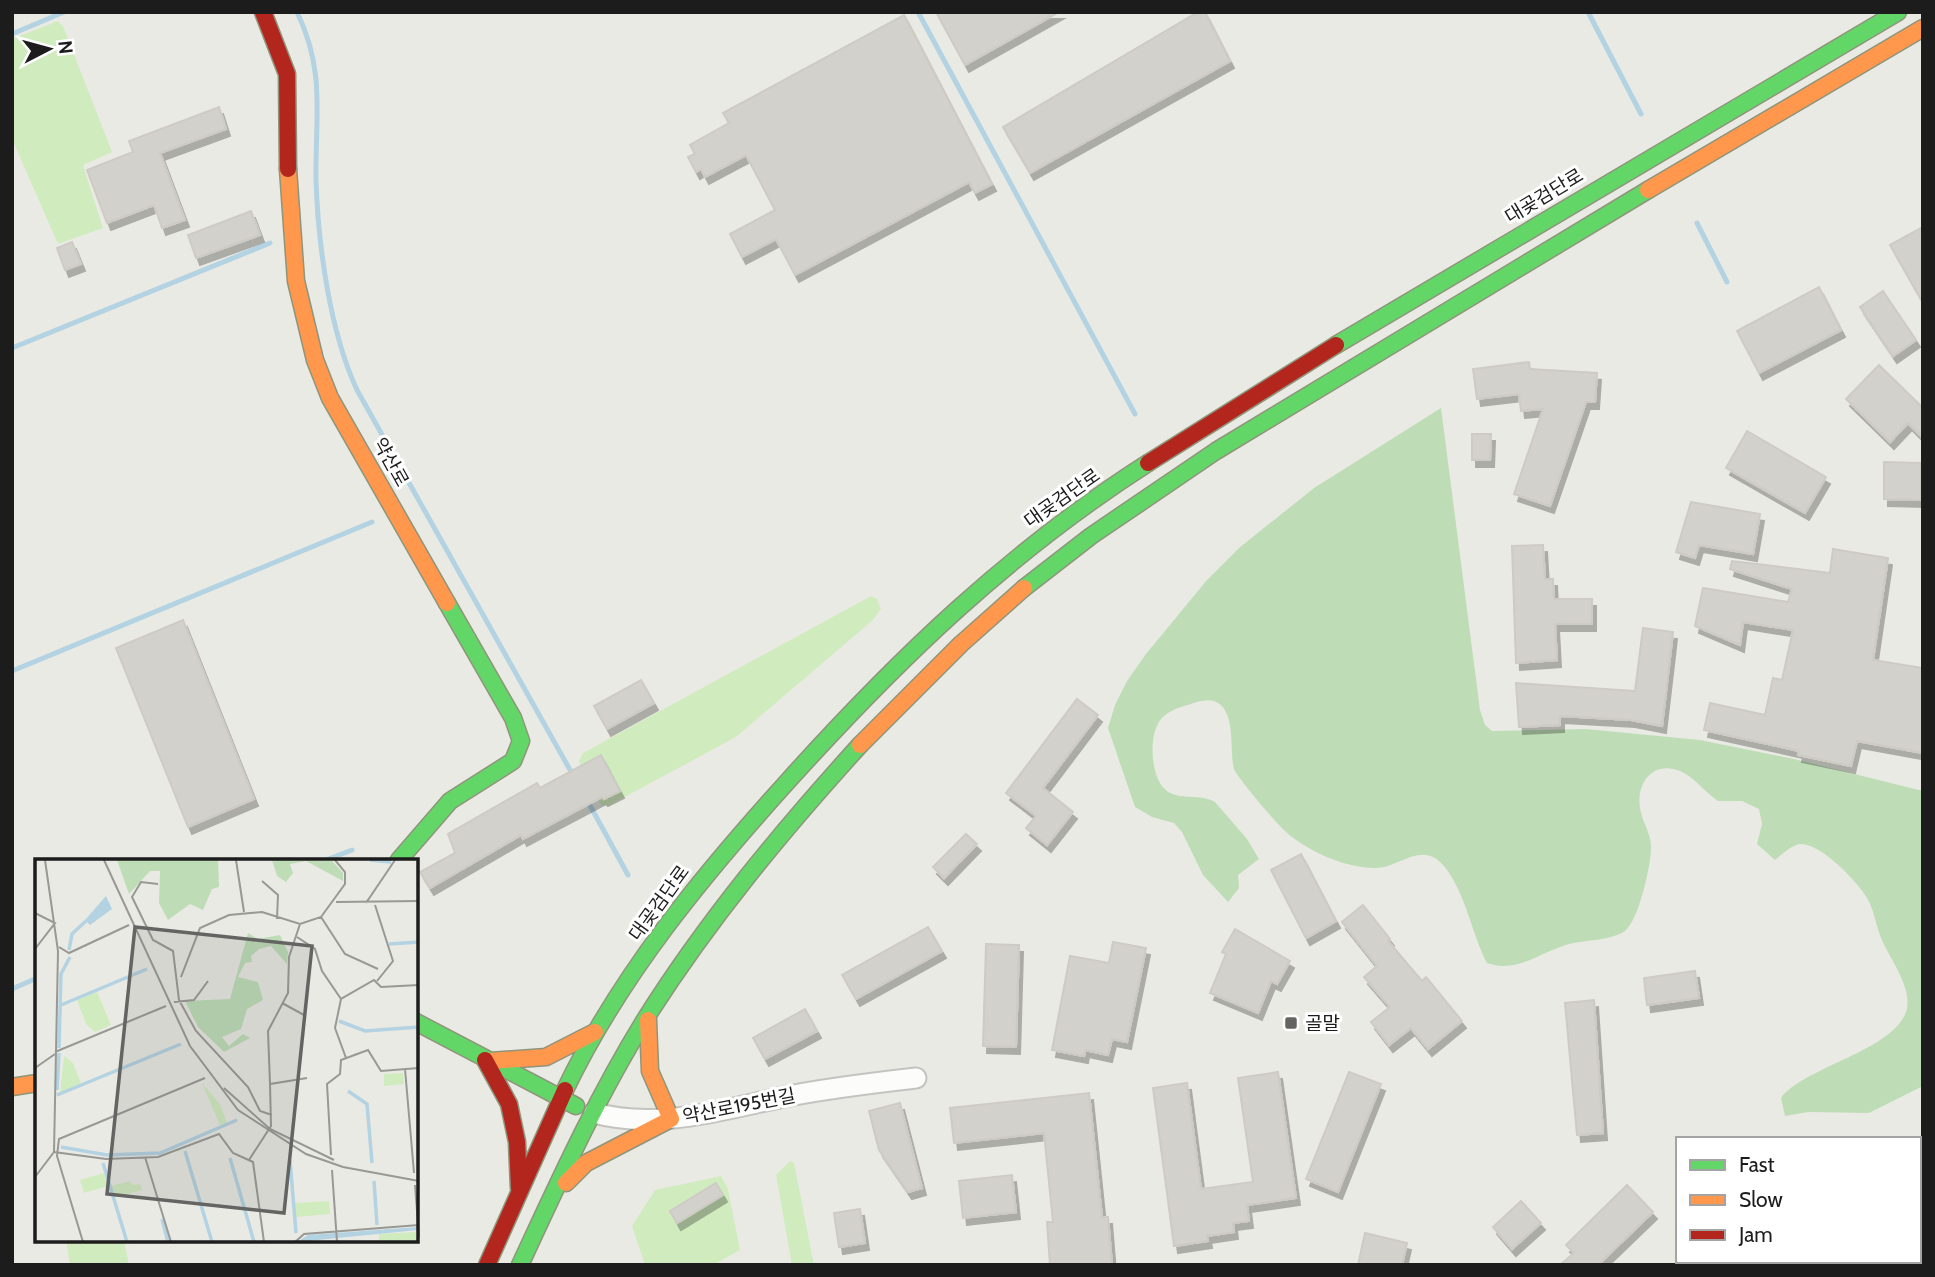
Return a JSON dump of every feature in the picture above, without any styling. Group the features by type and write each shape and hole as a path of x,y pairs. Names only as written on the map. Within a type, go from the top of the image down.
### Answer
{"main road":[{"name":"약산로","path":"263,12 283,57 287,74 287,194 305,333 312,360 330,398 513,719 521,741 513,761 450,800 400,859"},
{"name":"대곶검단로","path":"487,1265 561,1100 596,1031 647,953 704,876 796,771 907,653 1024,550 1200,430 1369,323 1898,12"},
{"path":"520,1265 594,1113 648,1015 728,901 839,768 937,666 1015,596 1080,545 1264,421 1388,344 1923,28"},
{"path":"552,1197 586,1163 671,1119 656,1096 649,1075 646,1051 648,1015"},
{"name":"약산로195번길","path":"418,1023 561,1100 594,1113"},
{"path":"519,1194 517,1142 509,1104 485,1060 540,1061 563,1052 596,1031"},
{"path":"12,1087 35,1083"}],"street":[{"name":"약산로195번길","path":"594,1113 616,1119 671,1119 716,1113 818,1091 916,1078"}],"green space":[{"path":"58,21 63,26 112,152 83,165 103,228 58,244 12,139 12,39"},
{"path":"1441,408 1480,710 1485,725 1492,731 1586,729 1700,740 1794,759 1923,791 1923,1086 1869,1113 1808,1112 1785,1116 1781,1098 1792,1087 1884,1038 1897,1026 1908,1003 1904,984 1881,938 1867,898 1838,865 1819,850 1802,844 1791,847 1775,860 1757,844 1762,824 1759,809 1742,801 1718,801 1680,771 1670,768 1654,771 1648,776 1641,790 1640,808 1650,840 1651,853 1640,903 1625,931 1611,937 1570,944 1526,962 1507,966 1487,963 1454,880 1438,860 1421,855 1385,867 1351,865 1326,857 1303,845 1284,830 1234,769 1229,721 1221,705 1214,701 1194,703 1164,716 1155,730 1152,750 1155,770 1162,786 1173,794 1215,802 1247,839 1259,859 1238,875 1239,888 1228,902 1203,875 1182,832 1174,823 1152,817 1135,807 1108,728 1115,705 1127,681 1146,654 1207,580 1239,548 1314,488"},
{"path":"871,596 877,599 881,609 873,620 736,737 608,806 601,805 579,761 583,753"},
{"path":"790,1161 794,1163 814,1265 792,1265 776,1175"},
{"path":"721,1176 728,1189 740,1250 713,1265 645,1265 632,1226 655,1190"},
{"path":"66,1242 124,1242 129,1265 70,1265"}],"building":[{"path":"936,12 1059,12 965,65"},
{"path":"1198,12 1205,12 1230,61 1030,173 1003,127"},
{"path":"904,15 992,184 975,193 969,182 795,275 776,239 742,257 730,234 775,210 746,155 705,177 701,169 696,172 688,157 695,154 690,145 729,123 723,113"},
{"path":"219,107 226,129 160,153 185,220 162,228 154,205 107,223 87,170 133,152 129,141"},
{"path":"251,211 260,235 196,258 188,235"},
{"path":"1923,227 1923,303 1890,245"},
{"path":"72,242 81,264 65,270 57,248"},
{"path":"1819,287 1841,330 1759,373 1737,331"},
{"path":"1883,291 1916,340 1893,356 1860,307"},
{"path":"1529,362 1530,369 1597,373 1595,402 1586,402 1550,506 1514,494 1543,409 1521,411 1519,394 1477,399 1473,369"},
{"path":"1879,365 1923,408 1923,438 1908,423 1890,442 1846,399"},
{"path":"1747,431 1826,477 1805,513 1726,468"},
{"path":"1472,434 1491,434 1490,460 1472,460"},
{"path":"1884,462 1921,463 1921,500 1884,499"},
{"path":"1691,502 1760,514 1753,554 1699,545 1695,558 1676,552"},
{"path":"1543,545 1545,579 1553,579 1554,599 1592,599 1592,624 1555,624 1557,660 1516,663 1512,546"},
{"path":"1833,549 1888,558 1873,660 1923,668 1923,753 1857,741 1851,766 1798,755 1799,751 1704,730 1710,703 1765,715 1773,678 1782,680 1793,630 1743,622 1740,645 1695,626 1703,588 1788,602 1792,589 1730,569 1732,561 1830,573"},
{"path":"183,620 254,799 188,827 116,648"},
{"path":"1643,628 1673,632 1662,726 1631,720 1560,716 1560,725 1519,727 1516,683 1635,691"},
{"path":"641,680 654,703 607,729 594,706"},
{"path":"1077,699 1098,715 1043,788 1073,812 1047,845 1026,828 1036,816 1006,793"},
{"path":"601,755 620,791 604,799 602,797 523,839 521,835 430,888 420,872 455,853 448,834 537,783 540,788"},
{"path":"966,834 977,844 944,878 933,867"},
{"path":"1301,854 1336,921 1306,938 1271,870"},
{"path":"1363,905 1390,939 1388,941 1422,981 1426,977 1462,1021 1428,1049 1411,1028 1389,1045 1371,1022 1390,1007 1364,977 1377,966 1342,922"},
{"path":"928,927 942,951 856,999 842,975"},
{"path":"1235,929 1290,961 1277,984 1271,981 1258,1013 1210,993 1226,954 1222,952"},
{"path":"1113,942 1146,948 1127,1042 1112,1039 1108,1055 1085,1050 1084,1056 1052,1050 1070,956 1109,963"},
{"path":"986,944 1019,945 1016,1047 983,1046"},
{"path":"1695,971 1699,998 1647,1005 1644,978"},
{"path":"1594,1000 1603,1133 1577,1135 1565,1003"},
{"path":"805,1009 817,1031 765,1059 753,1038"},
{"path":"1278,1072 1296,1198 1247,1205 1249,1221 1233,1223 1234,1232 1207,1236 1208,1241 1174,1246 1153,1088 1187,1083 1201,1189 1253,1182 1238,1078"},
{"path":"1349,1072 1381,1084 1338,1192 1306,1179"},
{"path":"1089,1093 1102,1217 1108,1217 1112,1265 1050,1265 1047,1222 1053,1222 1044,1133 954,1143 950,1108"},
{"path":"900,1103 922,1188 908,1192 879,1150 869,1111"},
{"path":"1012,1175 1016,1212 963,1218 959,1181"},
{"path":"716,1183 723,1195 677,1223 670,1211"},
{"path":"1627,1185 1653,1212 1598,1265 1560,1265 1574,1253 1566,1245"},
{"path":"1521,1201 1541,1223 1512,1249 1493,1227"},
{"path":"860,1209 865,1243 839,1247 834,1213"},
{"path":"1365,1233 1407,1243 1402,1265 1358,1265"}],"waterway":[{"path":"12,34 64,12"},
{"path":"297,12 306,34 315,75 316,180 319,232 327,288 339,342 348,367 357,390 574,777"},
{"path":"918,12 1135,414"},
{"path":"1588,12 1641,114"},
{"path":"1697,223 1727,282"},
{"path":"12,348 270,243"},
{"path":"12,671 372,522"},
{"path":"586,798 628,875"},
{"path":"329,859 352,850"},
{"path":"12,989 35,979"}],"traffic: fast":[{"path":"1336,345 1898,12"},
{"path":"1024,588 1091,536 1216,451 1648,190"},
{"path":"565,1090 611,1006 665,928 725,853 829,736 914,650 1002,571 1097,497 1148,463"},
{"path":"400,859 450,801 513,761 521,741 513,718 447,603"},
{"path":"520,1265 595,1109 646,1018 720,911 802,810 860,745"},
{"path":"418,1023 576,1106"}],"traffic: slow":[{"path":"1648,190 1923,28"},
{"path":"288,169 296,281 315,360 330,398 447,603"},
{"path":"860,745 961,644 1024,588"},
{"path":"566,1183 586,1163 671,1119 650,1071 648,1020"},
{"path":"490,1061 546,1057 595,1032"},
{"path":"12,1087 35,1083"}],"traffic: jam":[{"path":"263,12 287,74 288,169"},
{"path":"1148,463 1336,345"},
{"path":"485,1060 509,1104 517,1142 519,1188"},
{"path":"487,1265 565,1090"}],"place":[{"name":"골말","path":"1291,1023"}]}
